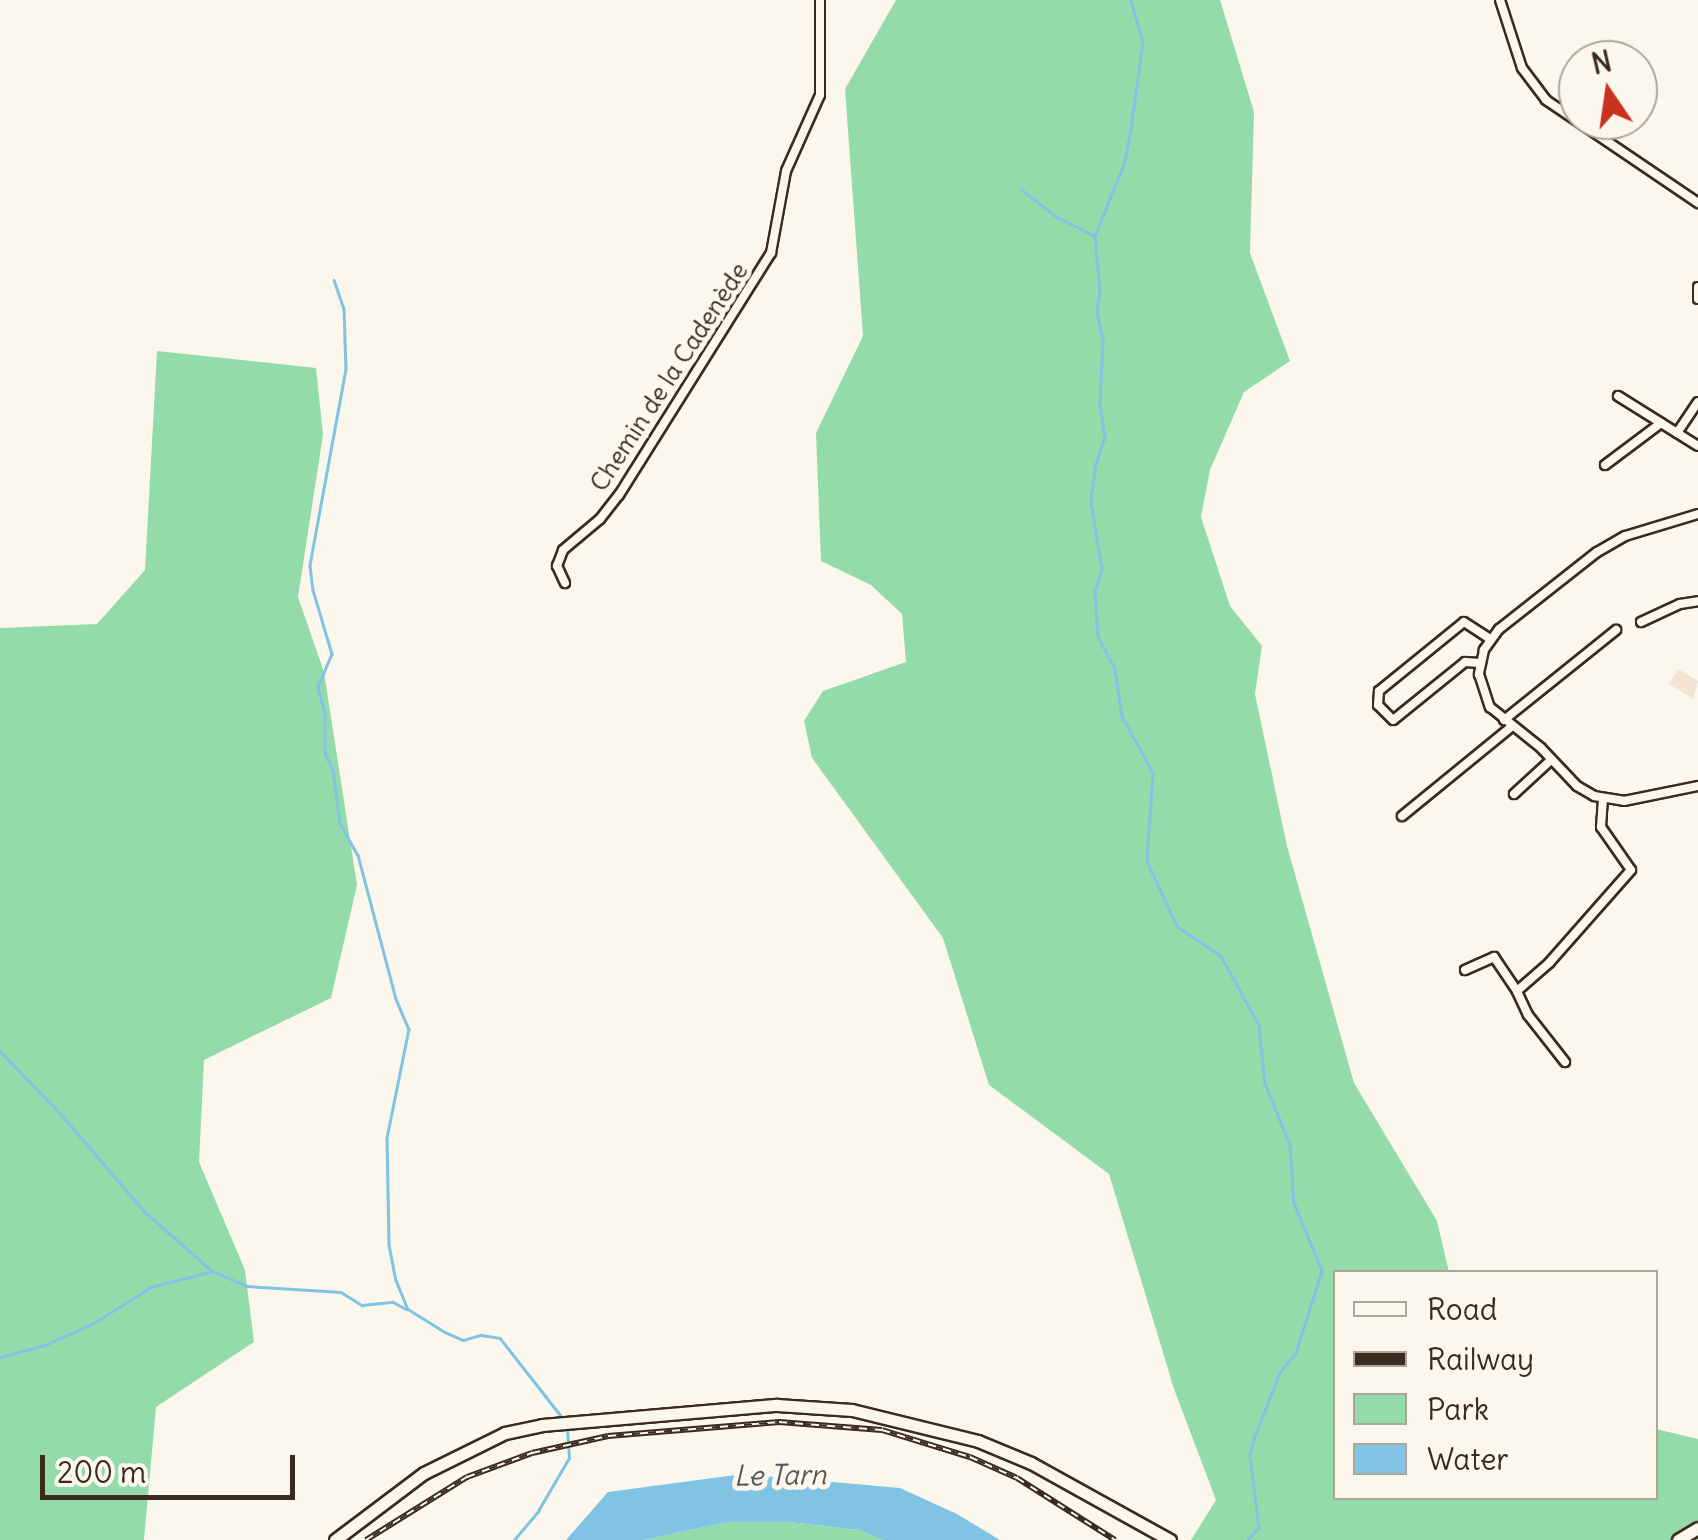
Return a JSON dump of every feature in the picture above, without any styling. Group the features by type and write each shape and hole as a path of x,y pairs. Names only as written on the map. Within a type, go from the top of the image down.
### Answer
{"main road":[{"path":"335,1540 377,1504 449,1458 506,1433 542,1425 777,1405 824,1406 895,1417 1006,1452 1170,1540"},
{"path":"1678,1540 1698,1528"}],"street":[{"name":"Chemin de la Cadenède","path":"565,583 558,566 563,550 600,519 619,495 729,326 770,254 786,171 820,94 820,0"},
{"path":"1500,0 1522,68 1546,100 1698,203"},
{"path":"1698,288 1698,299"},
{"path":"1618,396 1698,446"},
{"path":"1678,433 1698,402"},
{"path":"1605,465 1660,423"},
{"path":"1698,514 1625,536 1602,549 1490,639 1480,663 1482,692 1508,723 1577,786 1604,800 1624,801 1698,786"},
{"path":"1641,622 1680,604 1698,601"},
{"path":"1480,663 1465,662 1394,720 1378,706 1379,691 1464,622 1490,639"},
{"path":"1402,816 1616,630"},
{"path":"1514,794 1551,760"},
{"path":"1517,991 1549,963 1631,870 1601,827 1604,800"},
{"path":"1465,970 1494,957 1528,1015 1566,1062"}],"shaded area":[{"path":"1678,669 1698,681 1693,699 1669,684"}],"green space":[{"path":"896,0 1220,0 1254,112 1250,253 1290,361 1244,392 1210,470 1201,517 1230,606 1262,646 1255,694 1287,846 1354,1083 1437,1221 1449,1270 1333,1270 1333,1500 1658,1500 1658,1429 1698,1439 1698,1540 1191,1540 1216,1500 1174,1389 1109,1174 989,1085 943,938 812,758 804,721 823,691 906,662 902,614 871,585 821,561 816,433 863,336 845,89"},
{"path":"157,351 316,368 323,435 298,597 324,672 357,885 331,998 204,1060 199,1162 245,1270 254,1342 156,1407 144,1540 0,1540 0,628 97,624 145,570"},
{"path":"728,1522 789,1522 859,1530 883,1540 644,1540"}],"water":[{"name":"Le Tarn","path":"743,1474 900,1488 957,1514 1000,1540 883,1540 859,1530 789,1522 728,1522 644,1540 566,1540 608,1492"}],"waterway":[{"path":"1131,0 1143,42 1131,130 1124,165 1095,236 1100,291 1097,312 1103,341 1100,403 1105,437 1096,464 1091,501 1102,570 1095,591 1098,636 1115,670 1122,716 1153,773 1147,861 1177,926 1221,956 1259,1025 1265,1083 1290,1145 1294,1203 1322,1271 1296,1353 1280,1373 1255,1436 1250,1455 1259,1528 1248,1540"},
{"path":"1021,189 1057,217 1095,236"},
{"path":"334,280 344,309 346,369 310,566 332,654 318,687 325,714 325,753 333,770 340,823 358,855 396,999 409,1029 387,1138 389,1245 396,1280 408,1309 445,1332 463,1340 481,1335 500,1338 562,1417"},
{"path":"0,1051 61,1114 144,1211 212,1271 247,1286 341,1292 362,1305 393,1302 406,1309"},
{"path":"0,1357 45,1345 92,1324 151,1287 210,1272"},
{"path":"514,1540 538,1511 569,1458 567,1429"}],"railway":[{"path":"366,1540 467,1477 532,1453 608,1436 779,1422 882,1430 970,1457 1017,1478 1115,1540"}]}
